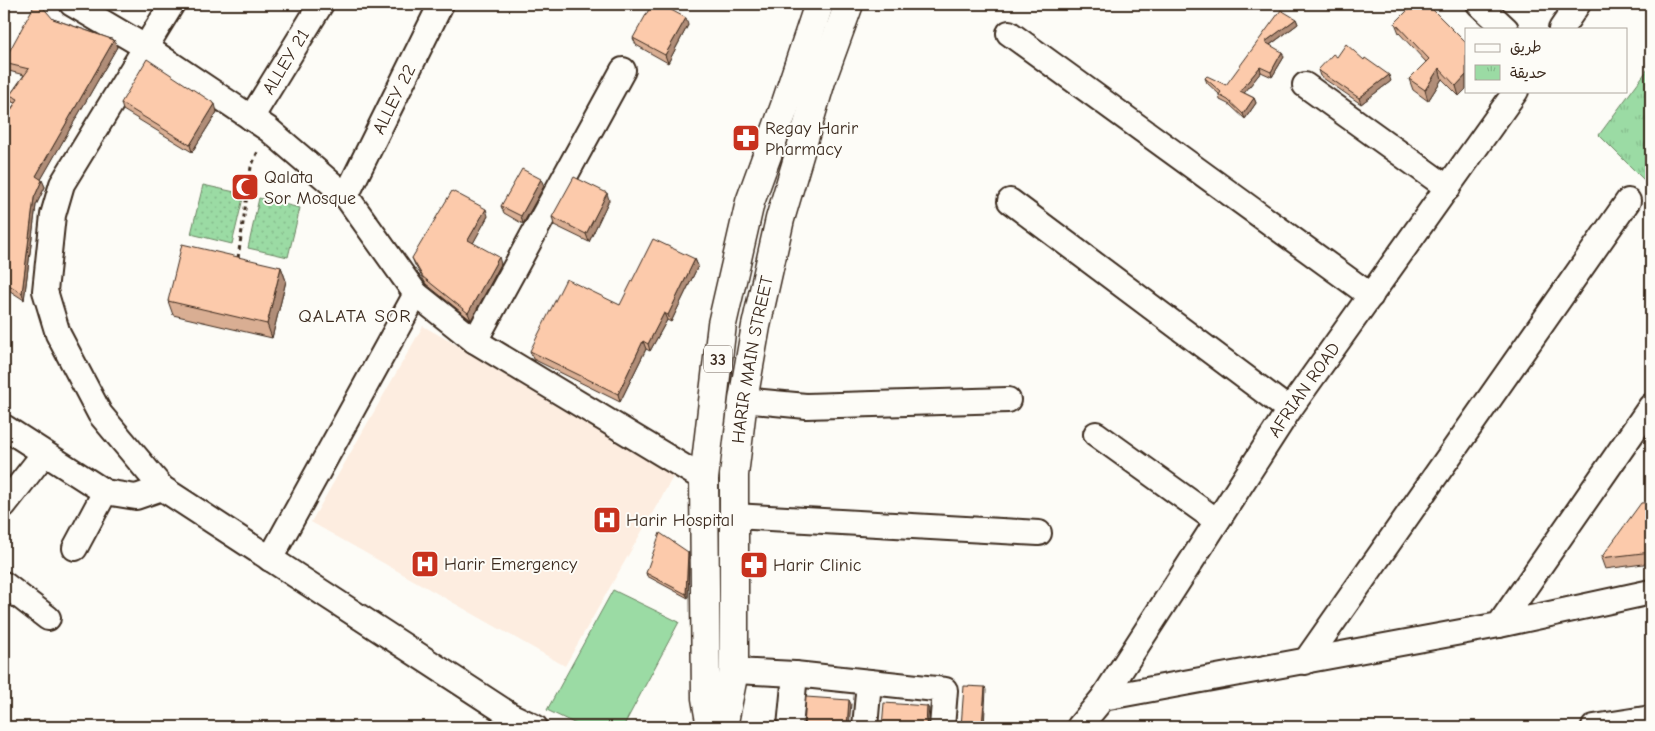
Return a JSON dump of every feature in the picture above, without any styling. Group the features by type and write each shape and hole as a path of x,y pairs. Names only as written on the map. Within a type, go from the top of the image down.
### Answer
{"main road":[{"name":"HARIR MAIN STREET","path":"710,727 706,698 704,479 722,324 750,202 819,4"},
{"name":"HARIR MAIN STREET","path":"723,727 734,671 734,475 743,400 756,326 780,219 821,81 849,4"}],"street":[{"path":"72,4 147,48 259,124 346,196 416,294 475,341 704,479"},
{"path":"172,4 147,48 62,184 53,215 45,291 58,334 100,414 162,488 510,715 535,727"},
{"name":"ALLEY 21","path":"259,124 321,4"},
{"name":"ALLEY 22","path":"346,196 442,4"},
{"path":"1480,4 1505,28"},
{"path":"1562,28 1578,4"},
{"path":"1009,33 1370,296"},
{"path":"475,341 623,70"},
{"path":"1305,85 1448,188"},
{"name":"AFRIAN ROAD","path":"1080,727 1103,698 1289,410 1515,92"},
{"path":"1010,201 1289,410"},
{"path":"1305,662 1628,201"},
{"path":"270,559 416,294"},
{"path":"743,400 806,406 1008,400"},
{"path":"1499,626 1651,406"},
{"path":"4,427 43,455 105,492 136,497 162,488"},
{"path":"1096,434 1217,521"},
{"path":"4,505 43,455"},
{"path":"75,548 105,492"},
{"path":"734,516 1039,533"},
{"path":"4,584 48,618"},
{"path":"1103,698 1499,626 1651,592"},
{"path":"734,671 795,674 946,690 942,727"},
{"path":"790,727 795,674"},
{"path":"866,727 869,682"},
{"path":"1594,727 1651,718"}],"path":[{"path":"238,258 259,124"}],"shaded area":[{"path":"423,326 677,470 565,666 311,522"}],"green space":[{"path":"1651,65 1651,187 1599,135"},
{"path":"203,185 244,194 232,244 191,234"},
{"path":"259,198 300,208 288,257 248,248"},
{"path":"613,590 679,622 623,727 582,727 547,710"}],"building":[{"path":"35,4 40,4 53,19 114,40 36,176 42,180 34,198 22,293 4,282 4,137 10,125 4,121 18,99 10,95 29,69 4,63 4,61"},
{"path":"652,4 660,4 686,18 665,55 633,38"},
{"path":"1414,4 1427,4 1465,42 1465,76 1456,86 1439,68 1425,90 1409,79 1429,59 1395,23"},
{"path":"1281,10 1296,19 1265,42 1282,52 1271,72 1260,67 1240,91 1254,98 1243,114 1228,100 1219,95 1221,92 1205,78 1207,76 1226,85"},
{"path":"1346,44 1364,60 1365,58 1389,75 1359,98 1318,70 1333,54 1337,57"},
{"path":"147,59 215,104 190,145 121,103"},
{"path":"522,169 541,179 521,216 501,206"},
{"path":"574,177 607,193 586,234 552,217"},
{"path":"452,191 486,209 468,240 499,257 468,313 423,277 412,258"},
{"path":"653,239 695,259 668,315 664,313 648,344 643,341 618,394 530,351 566,279 620,305"},
{"path":"182,244 281,267 267,324 168,301"},
{"path":"1651,502 1651,552 1601,558 1641,503"},
{"path":"660,533 688,552 686,594 646,573"},
{"path":"964,686 985,687 982,727 961,727"},
{"path":"806,697 849,700 847,727 804,727"},
{"path":"884,703 927,706 926,727 882,727"},
{"path":"1651,724 1651,727 1631,727"}],"place":[{"name":"Regay Harir Pharmacy","path":"746,138"},
{"name":"Qalata Sor Mosque","path":"245,187"},
{"name":"‌Harir Hospital","path":"607,520"},
{"name":"Harir Emergency","path":"425,564"},
{"name":"Harir Clinic","path":"754,565"}],"district":[{"name":"QALATA SOR","path":"355,315"}]}
